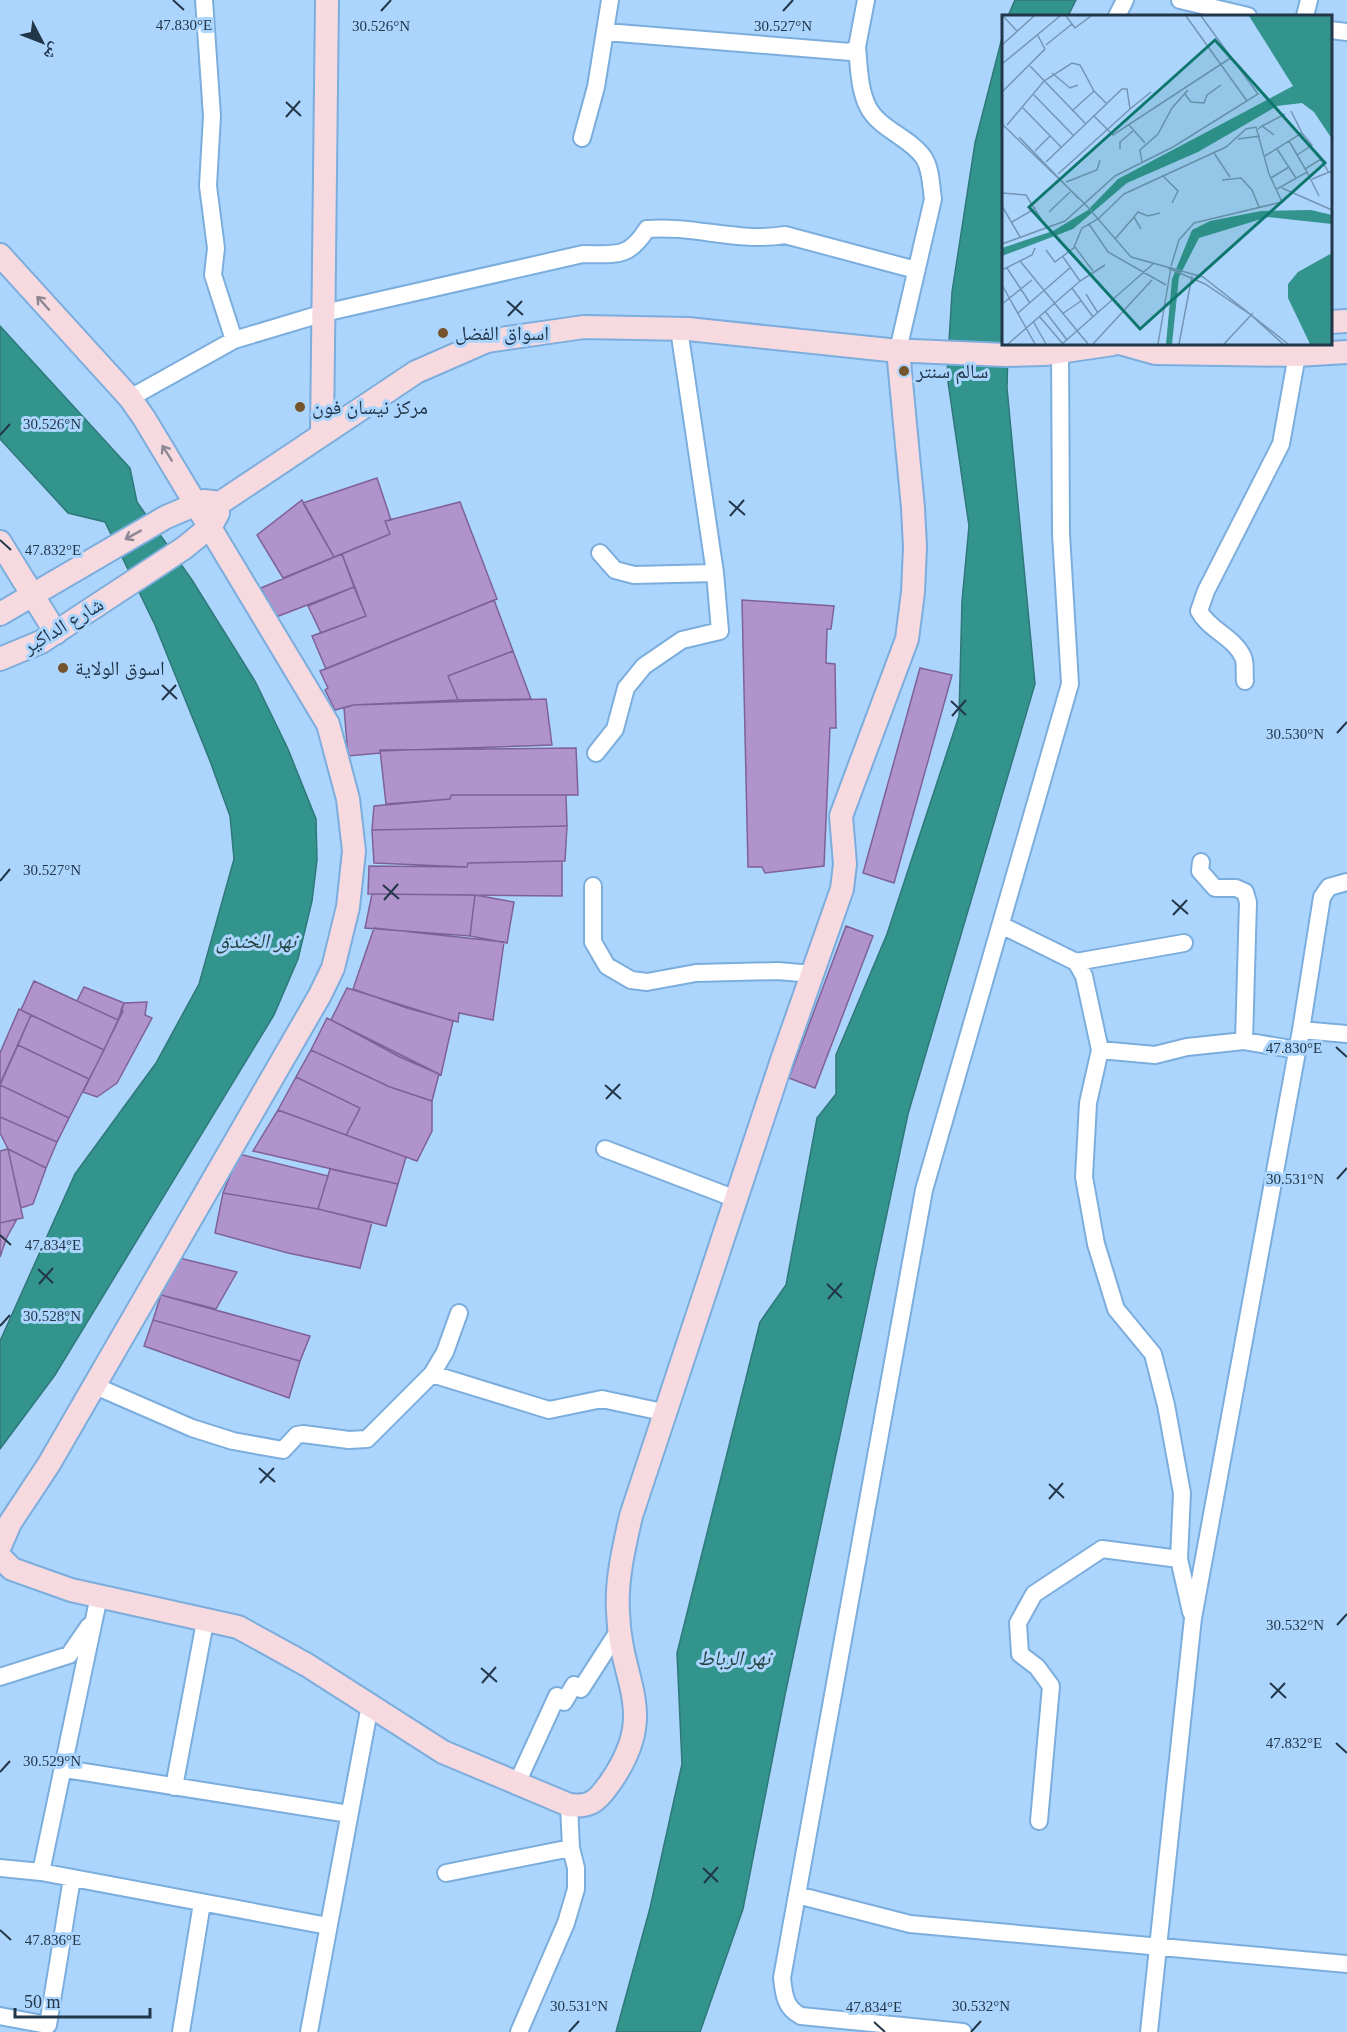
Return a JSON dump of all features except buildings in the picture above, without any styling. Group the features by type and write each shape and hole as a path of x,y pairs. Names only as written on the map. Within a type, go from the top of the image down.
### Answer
{"street":[{"path":"204,0 212,116 208,186 216,248 213,275 234,340"},
{"path":"322,435 327,0"},
{"path":"582,138 596,87 610,0"},
{"path":"0,1557 12,1569 99,1596 238,1628 254,1635 370,1705 443,1752 570,1805 584,1807 592,1804 623,1764 635,1734 636,1710 617,1610 623,1551 632,1516 736,1199 842,890 845,864 842,816 907,639 915,547 904,350 916,270 933,199 924,158 882,123 869,109 860,75 857,47 866,0"},
{"path":"1118,15 1125,0"},
{"path":"1179,0 1244,15"},
{"path":"1305,15 1309,0"},
{"path":"1332,30 1347,32"},
{"path":"606,32 847,52 857,47"},
{"path":"130,398 234,340 324,313 584,254 620,254 636,245 647,229 663,227 765,239 785,235 916,270"},
{"path":"0,255 130,398 211,526 240,580 328,724 348,799 354,851 353,882 333,968 320,995 93,1384 49,1464 10,1523 0,1546"},
{"path":"1332,322 1347,321"},
{"path":"211,526 220,503 416,372 487,342 584,327 679,329 904,350 1006,355 1102,345"},
{"path":"596,753 615,729 626,688 644,666 682,640 720,631 715,573 679,329"},
{"path":"1127,345 1155,352 1297,355 1347,352"},
{"path":"963,2032 827,2021 795,2013 784,1998 782,1978 924,1190 1070,684 1061,534 1056,349"},
{"path":"1245,681 1243,657 1225,635 1204,621 1199,611 1206,591 1281,444 1297,355"},
{"path":"0,614 100,554 166,518 204,501 220,503"},
{"name":"شارع الداكير","path":"0,659 56,633 184,548 211,526"},
{"path":"0,542 56,633"},
{"path":"600,553 615,570 634,575 715,573"},
{"path":"1201,862 1200,871 1215,888 1236,888 1245,892 1248,902 1244,1041"},
{"path":"1149,2032 1193,1618 1301,1030 1322,897 1329,887 1347,882"},
{"path":"594,886 593,942 607,966 631,980 647,982 696,973 778,971 812,974"},
{"path":"1001,925 1076,962 1084,976 1100,1050 1088,1103 1084,1177 1096,1244 1116,1309 1153,1354 1166,1405 1182,1493 1179,1559 1193,1618"},
{"path":"1076,962 1184,943"},
{"path":"1301,1030 1347,1034"},
{"path":"1100,1050 1155,1055 1187,1047 1244,1041 1297,1050"},
{"path":"605,1149 736,1199"},
{"path":"93,1384 192,1428 233,1441 283,1450 297,1435 303,1434 349,1440 367,1439 432,1374 446,1352 459,1313"},
{"path":"432,1374 549,1410 602,1399 667,1413"},
{"path":"1039,1821 1051,1686 1037,1667 1020,1654 1017,1623 1034,1594 1102,1549 1179,1559"},
{"path":"0,1677 69,1655 91,1623 99,1596"},
{"path":"41,1872 65,1769 99,1596"},
{"path":"174,1786 205,1622"},
{"path":"517,1783 557,1696 564,1702 574,1685 581,1689 619,1630"},
{"path":"309,2032 370,1705"},
{"path":"65,1769 349,1814"},
{"path":"519,2032 566,1923 576,1890 576,1868 571,1848 570,1805"},
{"path":"446,1873 571,1848"},
{"path":"0,1868 41,1872 328,1926"},
{"path":"0,2016 48,2025 72,1878"},
{"path":"797,1895 910,1924 1347,1964"},
{"path":"182,2032 202,1902"}],"water":[{"path":"1015,0 1076,0 1068,15 1008,15"},
{"name":"نهر الرباط","path":"1002,38 1002,345 1008,345 1007,388 1035,684 908,1114 785,1695 743,1909 700,2032 616,2032 650,1908 682,1764 677,1653 760,1322 786,1285 817,1118 836,1094 836,1055 887,934 959,716 962,601 969,526 947,375 952,292 975,143"},
{"name":"نهر الخندق","path":"0,326 130,468 137,502 192,580 255,681 288,749 316,819 317,860 312,901 298,959 274,1015 55,1375 0,1449 0,1341 75,1174 156,1063 199,984 234,859 230,816 210,761 155,625 105,522 68,513 0,439"}],"place":[{"name":"اسواق الفضل","path":"443,333"},
{"name":"سالم سنتر","path":"904,371"},
{"name":"مركز نيسان فون","path":"300,407"},
{"name":"اسوق الولاية","path":"63,668"}]}
